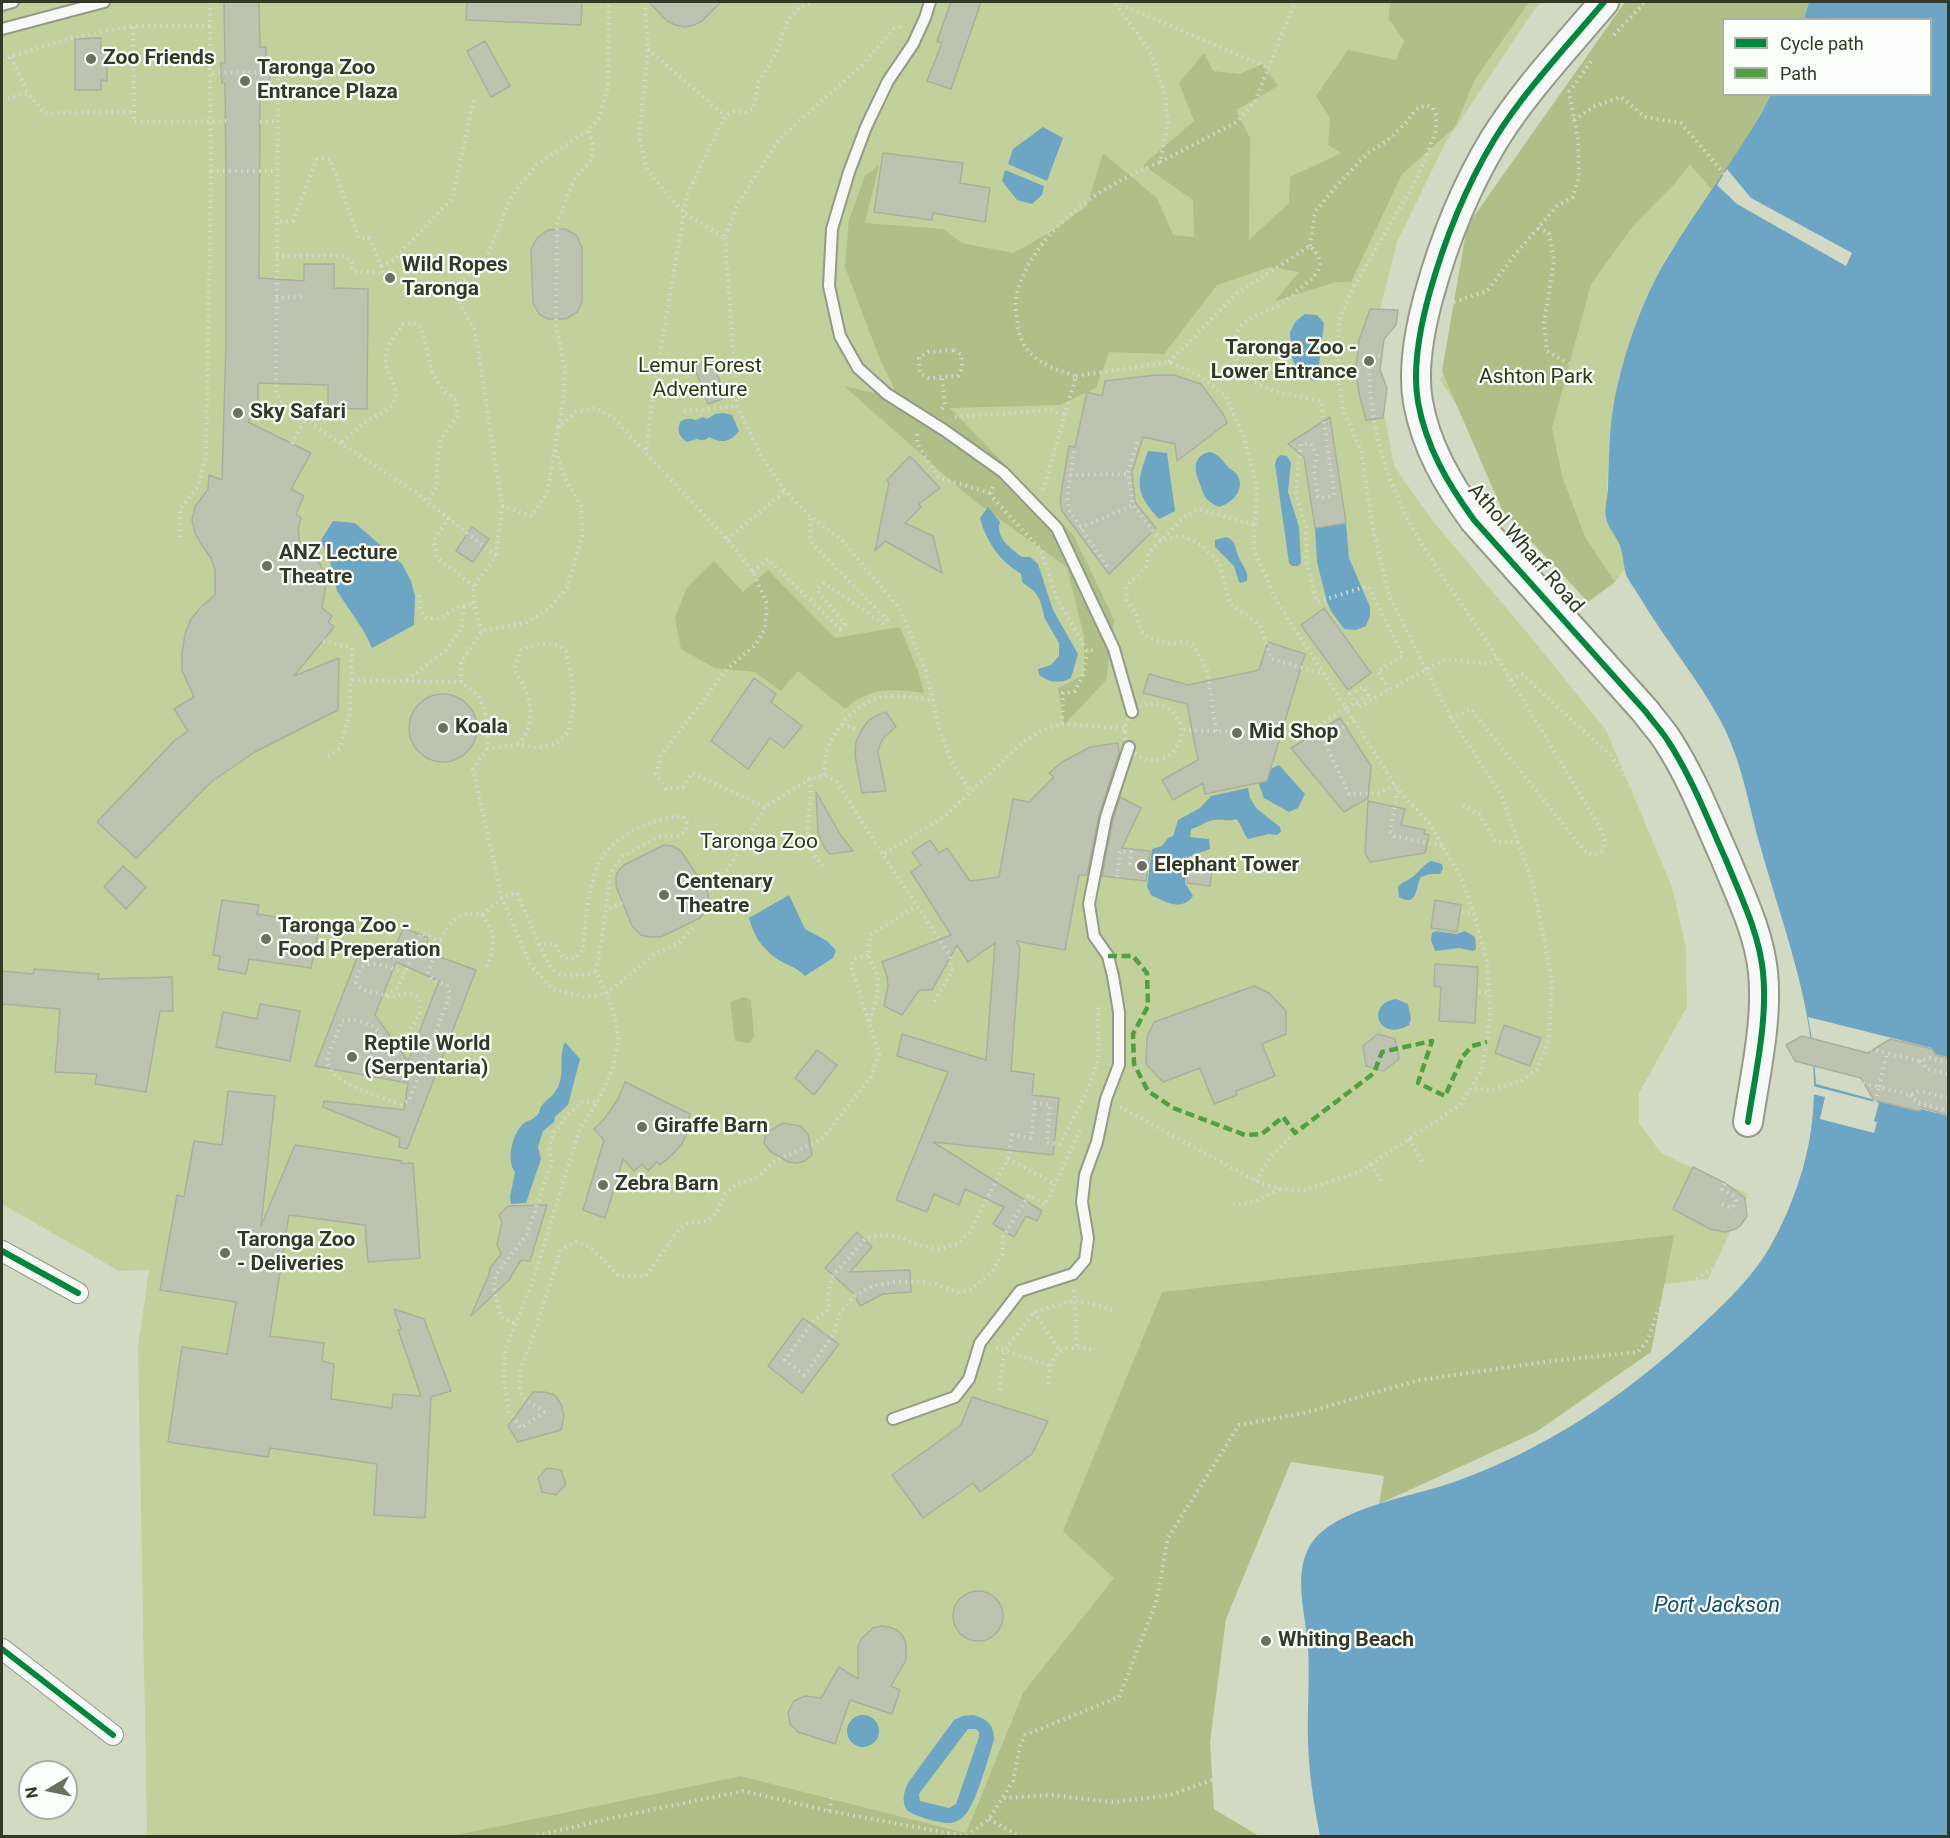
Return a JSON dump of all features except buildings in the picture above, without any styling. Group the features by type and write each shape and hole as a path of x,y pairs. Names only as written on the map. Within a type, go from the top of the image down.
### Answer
{"main road":[{"name":"Athol Wharf Road","path":"1604,2 1526,96 1495,139 1471,182 1451,227 1424,314 1416,368 1418,400 1425,431 1437,463 1453,491 1474,520 1646,712 1668,741 1701,805 1748,913 1758,943 1763,973 1764,1006 1748,1122"}],"street":[{"path":"2,1251 78,1293"},
{"path":"2,1648 120,1730"}],"lane":[{"path":"2,5 13,2"},
{"path":"2,30 104,2"},
{"path":"930,2 912,44 888,81 866,127 831,229 829,286 840,336 858,368 887,394 1003,472 1057,528 1114,649 1132,712"},
{"path":"893,1419 955,1397 969,1379 981,1343 1020,1291 1073,1274 1086,1260 1088,1238 1082,1202 1084,1184 1097,1142 1106,1099 1119,1065 1119,1012 1113,976 1108,956 1094,936 1089,903 1106,817 1129,747"}],"path":[{"path":"180,537 180,508 198,486 206,456 211,171 210,2"},
{"path":"482,631 474,604 474,586 496,556 502,506 475,330 460,305 464,280 485,261 512,195 537,164 589,130 599,118 608,87 609,2"},
{"path":"645,2 648,48 639,136 647,170 683,212 725,238"},
{"path":"646,453 654,388 687,195 725,116 736,111 746,112 753,109 759,81 776,54 788,19 800,7 812,2"},
{"path":"1160,162 1168,124 1165,94 1150,51 1114,2 1269,68"},
{"path":"1106,1099 1257,1181 1279,1189 1305,1190 1359,1172 1460,1105 1481,1071 1487,1042 1490,1010 1487,962 1474,914 1460,876 1430,824 1398,790 1276,600 1254,549 1257,487 1244,438 1226,396 1195,373 1169,362 1076,376 1044,365 1028,350 1017,328 1015,300 1025,270 1045,240 1072,214 1109,187 1237,122 1255,101 1295,2"},
{"path":"1607,42 1645,2"},
{"path":"925,18 894,29 862,65 779,139 739,202 725,238 737,406 761,456 785,490 810,516 842,540 900,609 926,671 939,728 951,761 971,792"},
{"path":"2,59 70,38 133,26 210,26"},
{"path":"133,26 134,122 226,121"},
{"path":"648,48 725,116"},
{"path":"11,57 28,93 44,113 134,112"},
{"path":"1451,303 1487,291 1557,206 1573,197 1580,176 1578,139 1569,92 1594,58"},
{"path":"210,73 278,72 276,393 284,406 342,442 428,501 496,556"},
{"path":"2,100 28,93"},
{"path":"1574,120 1595,106 1621,97 1645,117 1681,123 1743,196 1844,257"},
{"path":"381,266 394,260 453,197 474,98"},
{"path":"1169,362 1237,293 1310,246 1315,212 1337,185 1368,153 1407,122 1415,110 1426,105 1433,108 1436,116 1436,130 1416,180 1354,286 1339,320 1336,373 1344,413 1361,450 1372,524 1389,596 1451,718 1501,794 1533,884 1552,980 1549,1039 1536,1069 1522,1080 1508,1086 1488,1090 1470,1087"},
{"path":"260,122 278,122"},
{"path":"502,506 532,516 548,493 563,400 565,370 556,327 557,224 571,186 592,159 593,146 589,130"},
{"path":"276,256 345,256 352,262 352,272 384,273 369,238 359,238 330,159 317,159 293,221 277,222"},
{"path":"211,171 277,171"},
{"path":"1538,228 1549,234 1554,261 1544,323 1547,351 1569,364"},
{"path":"1310,246 1317,253 1320,268 1316,275 1281,304 1244,322 1237,330 1236,355 1240,368 1260,387 1321,401 1334,493 1333,496 1320,498 1318,496 1314,470 1317,454 1310,443 1301,444 1294,491 1306,526 1307,565 1317,602 1368,586 1403,656 1378,671 1388,689"},
{"path":"276,298 303,297"},
{"path":"342,442 392,405 395,395 385,357 388,347 403,324 414,323 422,328 432,372 442,389 456,400 458,415 441,439 436,486 428,501"},
{"path":"954,350 961,354 962,368 958,376 942,377 929,378 920,373 919,358 928,352 954,350"},
{"path":"1399,359 1370,354 1369,369 1375,427 1386,466 1402,506 1419,540 1497,658 1602,831 1605,841 1602,851 1594,855 1586,854 1471,709 1451,718"},
{"path":"1042,491 1076,376"},
{"path":"941,411 945,405 942,377"},
{"path":"684,411 737,406"},
{"path":"305,419 345,420 346,408"},
{"path":"558,428 576,412 596,408 614,418 727,539 753,572 766,604 765,628 756,644 725,671 674,737 661,756 656,774 666,789 683,787 692,773 765,807"},
{"path":"955,417 1049,410 1064,414"},
{"path":"917,414 917,443 939,478 991,493"},
{"path":"292,444 305,419"},
{"path":"1137,442 1128,474 1133,505 1161,541"},
{"path":"461,682 461,662 482,631 527,622 551,607 567,588 582,536 581,506 564,476 555,449"},
{"path":"1074,451 1067,497 1069,510 1108,568"},
{"path":"1317,454 1328,452"},
{"path":"1003,472 992,488 993,498 1041,550 1056,596 1087,651 1084,672 1075,691 1062,693 1062,724"},
{"path":"1070,475 1128,474"},
{"path":"727,539 785,490"},
{"path":"1080,528 1133,505"},
{"path":"1216,731 1207,670 1195,647 1186,642 1168,644 1149,638 1141,632 1135,612 1127,600 1126,590 1130,581 1146,567 1149,552 1184,517 1198,509 1254,525"},
{"path":"753,572 768,559 840,629 845,624 817,590 824,583 884,624 887,620 811,542 810,516"},
{"path":"449,518 434,540 437,558 474,586"},
{"path":"1161,541 1182,536 1203,545 1219,563 1230,604 1260,625 1271,658 1324,675"},
{"path":"419,596 420,609 426,618 441,619 451,610 464,604 474,604"},
{"path":"406,681 446,650 462,628 464,604"},
{"path":"323,641 352,648 350,713 340,748 327,758"},
{"path":"487,749 519,744 537,748 547,746 557,743 568,732 574,704 571,674 566,652 557,645 537,645 521,650 514,670 525,689 532,713 527,734 519,744"},
{"path":"1087,651 1114,649"},
{"path":"1182,730 1306,734 1346,708 1355,703 1368,695 1363,687 1350,694 1355,703 1358,707 1446,659 1488,664 1497,658"},
{"path":"1510,680 1522,674 1611,756 1643,802 1704,949 1703,1015 1692,1048 1679,1106 1679,1127 1685,1147 1695,1162 1728,1178 1722,1189 1734,1196 1736,1201 1733,1207 1720,1203"},
{"path":"352,680 461,682 479,696 489,724 487,749 473,769 502,898 530,964 552,989 583,997 606,994 656,953 679,943 695,925"},
{"path":"824,775 827,751 841,725 859,707 881,697 933,700"},
{"path":"1129,747 1144,759 1162,759 1177,748 1182,730 1174,712 1167,706 1149,703 1132,712"},
{"path":"1354,720 1323,739 1349,794 1380,793 1395,785"},
{"path":"884,855 945,816 1022,743 1042,730 1062,724 1125,728"},
{"path":"841,725 858,730"},
{"path":"712,890 736,857 765,807 809,779 824,775 837,782 950,955 952,972 934,1001"},
{"path":"809,779 812,793 806,832 815,858 826,868"},
{"path":"1398,790 1390,831 1394,836 1443,846"},
{"path":"1463,805 1479,814 1496,842 1518,842"},
{"path":"539,944 555,944 563,958 574,959 584,950 586,918 596,870 615,842 653,822 683,816 687,823 686,830 678,836 658,837 622,856 609,874 596,972 614,1012 619,1041 612,1071 597,1103 580,1128 532,1284 505,1350 504,1382 509,1412 521,1428 544,1412 523,1398 519,1386 521,1368 561,1250 576,1242 590,1247 619,1276 646,1276 679,1229 689,1222 708,1221 716,1214 724,1194 735,1185 758,1177 773,1162 822,1139 872,1077 879,1054 851,966 855,959 868,955"},
{"path":"1117,877 1120,851 1131,852 1130,864 1203,873"},
{"path":"482,915 502,898 517,893 552,969 557,973 572,977 596,972"},
{"path":"606,910 622,903"},
{"path":"869,1023 877,997 878,977 868,955 870,935 916,906"},
{"path":"1462,912 1474,914"},
{"path":"405,973 384,964 368,964 360,969 357,975 357,983 370,993 378,992 391,998 403,993 413,994 420,999 421,1010 416,1023 408,1031 398,1054 382,1049 382,1038 378,1030 351,1019 342,1022 327,1058 331,1071 341,1081 401,1104 409,1101 450,995 447,986 432,980 428,972 446,928 458,917 471,913 482,915 490,925 494,939 486,968"},
{"path":"386,995 398,987 420,933 441,942"},
{"path":"1083,1124 1045,1205 1029,1195 1003,1237 1002,1255 991,1273 970,1290 958,1292 936,1284 918,1282 895,1282 872,1286 853,1297 838,1316 834,1334 804,1375 785,1360 814,1320 829,1310 828,1296 832,1276 866,1238 885,1235 904,1238 917,1245 938,1249 958,1244 970,1231 1008,1159 1012,1135 1031,1137 1035,1103 1050,1105 1047,1143 1060,1144 1087,1089 1097,1060 1097,1017 1102,989 1113,976"},
{"path":"1479,992 1489,993"},
{"path":"1784,1028 1919,1061 1930,1058 1948,1063"},
{"path":"1702,1165 1690,1140 1686,1123 1688,1105 1696,1089 1729,1053 1734,1057 1704,1098 1697,1111 1695,1126 1700,1145 1708,1160 1730,1172 1747,1175 1767,1167 1778,1158 1784,1149 1790,1122 1777,1080 1786,1064 1910,1095 1921,1092 1948,1098"},
{"path":"1786,1083 1863,1103 1860,1113 1828,1105 1826,1116 1868,1127 1887,1053"},
{"path":"1919,1061 1927,1069 1948,1074"},
{"path":"1910,1095 1918,1103 1948,1111"},
{"path":"515,1323 501,1317 493,1286 496,1275 527,1234 552,1162 549,1148 553,1133 562,1124 563,1119 583,1101 597,1103"},
{"path":"1257,1181 1272,1155 1295,1133"},
{"path":"1409,1139 1422,1161"},
{"path":"1008,1159 1055,1184"},
{"path":"1371,1164 1383,1184"},
{"path":"537,1836 743,1791 829,1811 965,1836 989,1820 1003,1798 1013,1781 1020,1746 1025,1735 1119,1697 1156,1604 1168,1538 1239,1425 1304,1413 1419,1380 1551,1361 1638,1352 1648,1340 1657,1312 1672,1295 1738,1252 1756,1235 1766,1218 1747,1175"},
{"path":"1233,1205 1254,1202 1279,1189"},
{"path":"78,1293 110,1317 128,1344 129,1431 120,1730"},
{"path":"1075,1300 1077,1346"},
{"path":"1000,1390 1004,1351 1034,1312 1075,1300 1114,1310"},
{"path":"1034,1312 1060,1351"},
{"path":"1049,1384 1049,1365 1060,1351 1077,1346 1094,1350"},
{"path":"1004,1351 1049,1365"},
{"path":"131,1767 131,1836"},
{"path":"1003,1798 1052,1795 1113,1802 1170,1795 1212,1780"},
{"path":"829,1811 832,1798"},
{"path":"989,1820 1019,1836"}],"green space":[{"name":"Taronga Zoo","path":"2,2 1542,2 1534,10 1446,142 1397,242 1371,344 1394,466 1432,520 1606,730 1672,887 1686,948 1687,1007 1639,1093 1639,1123 1661,1153 1748,1194 1708,1279 1631,1288 1324,1369 1098,1637 1023,1693 966,1833 741,1776 451,1836 147,1836 138,1347 149,1270 119,1271 2,1204"},
{"path":"1390,2 1529,2 1474,81 1455,127 1402,174 1351,282 1336,282 1275,301 1299,272 1270,267 1217,285 1164,354 1109,352 1096,388 1060,405 950,408 1074,536 1114,620 1106,680 1064,725 1058,688 1084,675 1084,637 1067,567 973,500 844,386 899,399 879,357 845,267 849,220 865,176 879,165 865,223 943,229 962,243 1013,253 1051,232 1087,206 1103,153 1157,198 1173,235 1194,237 1193,200 1143,165 1194,121 1179,83 1204,53 1213,71 1240,74 1262,64 1278,86 1236,110 1250,138 1249,240 1289,203 1290,177 1341,153 1328,145 1330,118 1316,96 1348,50 1396,60 1404,41 1389,19"},
{"name":"Ashton Park","path":"1625,2 1809,2 1804,18 1722,18 1722,96 1770,96 1713,191 1690,164 1676,182 1633,226 1591,284 1552,428 1562,476 1585,537 1615,582 1588,602 1502,510 1442,371 1467,226"},
{"name":"Ashton Park","path":"1672,2 1809,2 1804,18 1722,18 1722,96 1770,96 1743,144 1667,257 1638,319 1625,359 1615,401 1609,443 1606,519 1623,551 1625,569 1615,582 1588,602 1440,380"},
{"path":"714,561 743,592 768,570 835,638 900,627 918,671 924,693 882,691 863,696 845,709 798,671 781,691 755,672 715,668 681,649 675,618 687,587"},
{"path":"744,997 751,1000 754,1036 750,1043 735,1041 730,1002"},
{"path":"1674,1235 1651,1352 1536,1432 1379,1504 1384,1476 1291,1462 1226,1619 1210,1742 1214,1809 1259,1836 451,1836 741,1776 966,1833 1023,1693 1114,1578 1063,1531 1162,1292"}],"water":[{"name":"Port Jackson","path":"1809,2 1948,2 1948,1836 1320,1836 1309,1754 1309,1659 1301,1581 1305,1555 1311,1544 1322,1532 1356,1512 1454,1482 1488,1469 1551,1438 1611,1400 1667,1356 1713,1314 1758,1266 1782,1224 1803,1168 1812,1127 1814,1087 1812,1046 1796,967 1739,766 1719,718 1627,577 1619,543 1607,522 1605,511 1614,402 1623,364 1642,308 1669,255 1760,116 1770,96 1932,96 1932,18 1804,18"},
{"path":"1043,127 1063,138 1047,181 1008,164 1013,149"},
{"path":"1005,170 1044,186 1042,195 1032,204 1017,200 1002,181"},
{"path":"1305,314 1317,315 1324,323 1317,381 1296,378 1296,368 1291,355 1290,332 1296,321"},
{"path":"715,414 732,415 739,431 729,440 718,441 709,437 687,442 679,434 682,421 703,417 707,419"},
{"path":"1148,451 1167,453 1175,511 1159,519 1145,502 1140,487 1141,471"},
{"path":"1210,452 1219,456 1236,473 1240,484 1237,494 1229,502 1219,507 1205,497 1196,472 1196,463 1200,456"},
{"path":"1280,455 1287,456 1291,463 1288,492 1299,527 1301,563 1298,566 1292,566 1289,563 1275,464"},
{"path":"988,507 1000,522 1000,533 1005,542 1022,557 1030,557 1038,564 1053,610 1078,654 1071,678 1067,680 1055,682 1039,675 1038,669 1051,665 1059,656 1059,643 1045,619 1040,600 1034,591 1022,582 1021,574 1000,557 990,543 980,518"},
{"path":"333,521 355,523 402,564 411,581 415,596 414,625 372,648 365,633 337,591 331,565 321,540"},
{"path":"1346,523 1349,558 1370,607 1370,616 1366,626 1356,630 1344,629 1331,611 1317,562 1315,528"},
{"path":"1226,537 1234,543 1246,572 1247,581 1239,582 1234,566 1215,547 1215,540"},
{"path":"1279,765 1305,794 1298,808 1289,812 1264,798 1256,776"},
{"path":"1248,788 1250,798 1257,809 1280,827 1281,832 1277,835 1269,834 1248,839 1236,819 1212,820 1191,829 1190,837 1209,839 1210,849 1188,857 1185,883 1193,896 1178,905 1151,895 1147,886 1152,849 1162,846 1168,838 1173,836 1178,820 1200,808 1211,796"},
{"path":"1431,861 1442,864 1443,869 1440,874 1421,877 1415,895 1410,900 1399,897 1398,887"},
{"path":"789,895 805,929 827,941 836,950 833,958 805,976 766,950 754,932 749,918"},
{"path":"1436,931 1457,934 1465,931 1475,937 1476,949 1473,951 1459,948 1435,951 1431,940 1432,933"},
{"path":"1396,999 1408,1004 1411,1019 1409,1025 1399,1029 1390,1029 1379,1021 1378,1014 1386,1002"},
{"path":"565,1042 580,1059 568,1105 543,1131 538,1147 541,1159 526,1203 511,1204 510,1197 515,1172 511,1161 513,1141 519,1128 537,1116 542,1105 558,1087"},
{"path":"863,1715 874,1720 879,1731 874,1742 863,1747 852,1742 847,1731 852,1720"},
{"path":"973,1715 983,1718 989,1723 994,1735 977,1793 968,1811 958,1821 941,1822 915,1815 905,1807 904,1793 908,1783 954,1720","holes":["968,1729 976,1729 979,1737 956,1804 949,1808 920,1801 919,1794"]}],"pier":[{"path":"1727,169 1751,198 1852,253 1846,266 1737,204 1717,185"},
{"path":"1808,1017 1932,1048 1931,1053 1948,1057 1948,1080 1926,1074 1922,1087 1948,1093 1948,1116 1917,1108 1916,1111 1816,1084"},
{"path":"1813,1086 1879,1103 1874,1121 1877,1122 1874,1133 1820,1119 1825,1097 1812,1094"}],"marked path":[{"path":"1108,956 1133,956 1147,973 1148,1006 1133,1034 1134,1064 1148,1091 1173,1108 1245,1135 1262,1134 1283,1117 1295,1133 1374,1073 1382,1052 1432,1041 1418,1083 1445,1096 1463,1056 1472,1046 1487,1042"}],"cycle path":[{"path":"1604,2 1519,104 1483,158 1456,215 1429,295 1416,362 1416,389 1426,434 1455,493 1474,520 1666,737 1699,799 1743,901 1761,958 1764,1009 1748,1122"},
{"path":"2,1251 78,1293"},
{"path":"2,1649 113,1735"}],"place":[{"name":"Zoo Friends","path":"91,59"},
{"name":"Taronga Zoo Entrance Plaza","path":"245,81"},
{"name":"Wild Ropes Taronga","path":"390,278"},
{"name":"Taronga Zoo - Lower Entrance","path":"1369,361"},
{"name":"Sky Safari","path":"238,413"},
{"name":"ANZ Lecture Theatre","path":"267,566"},
{"name":"Koala","path":"443,728"},
{"name":"Mid Shop","path":"1237,733"},
{"name":"Elephant Tower","path":"1142,866"},
{"name":"Centenary Theatre","path":"664,895"},
{"name":"Taronga Zoo - Food Preperation","path":"266,939"},
{"name":"Reptile World (Serpentaria)","path":"352,1057"},
{"name":"Giraffe Barn","path":"642,1127"},
{"name":"Zebra Barn","path":"603,1185"},
{"name":"Taronga Zoo - Deliveries","path":"225,1253"},
{"name":"Whiting Beach","path":"1266,1641"}],"park label":[{"name":"Lemur Forest Adventure","path":"700,379"}]}
